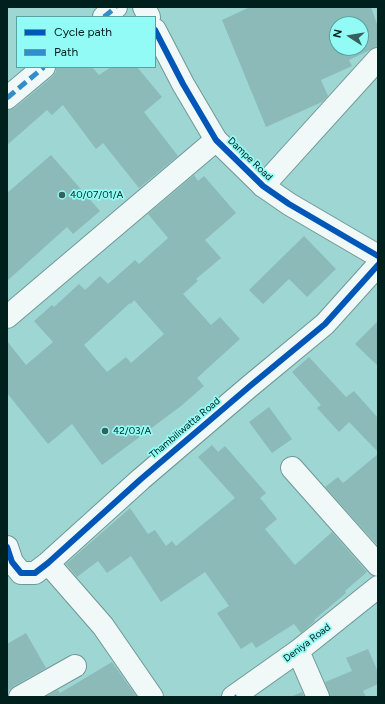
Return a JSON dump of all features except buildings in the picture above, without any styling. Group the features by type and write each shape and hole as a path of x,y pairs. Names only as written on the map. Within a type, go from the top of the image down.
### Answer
{"street":[{"path":"105,16 116,7"},
{"path":"144,7 148,16"},
{"name":"Dampe Road","path":"156,32 183,84 216,140 263,186 289,204 378,256"},
{"path":"263,186 378,59"},
{"path":"7,98 43,68"},
{"path":"7,317 216,140"},
{"name":"Thambiliwatta Road","path":"7,547 12,562 21,573 35,573 141,479 325,324 378,265"},
{"path":"292,468 378,565"},
{"path":"48,563 103,626 152,697"},
{"name":"Deniya Road","path":"234,697 298,651 378,587"},
{"path":"298,651 318,697"},
{"path":"20,697 75,666"}],"marked path":[{"path":"105,16 116,7"},
{"path":"7,98 43,68"}],"cycle path":[{"path":"156,32 183,84 216,140 263,186 289,204 378,256"},
{"path":"7,547 12,562 21,573 35,573 141,479 325,324 378,265"}],"place":[{"name":"40/07/01/A","path":"62,195"},
{"name":"42/03/A","path":"105,431"}]}
